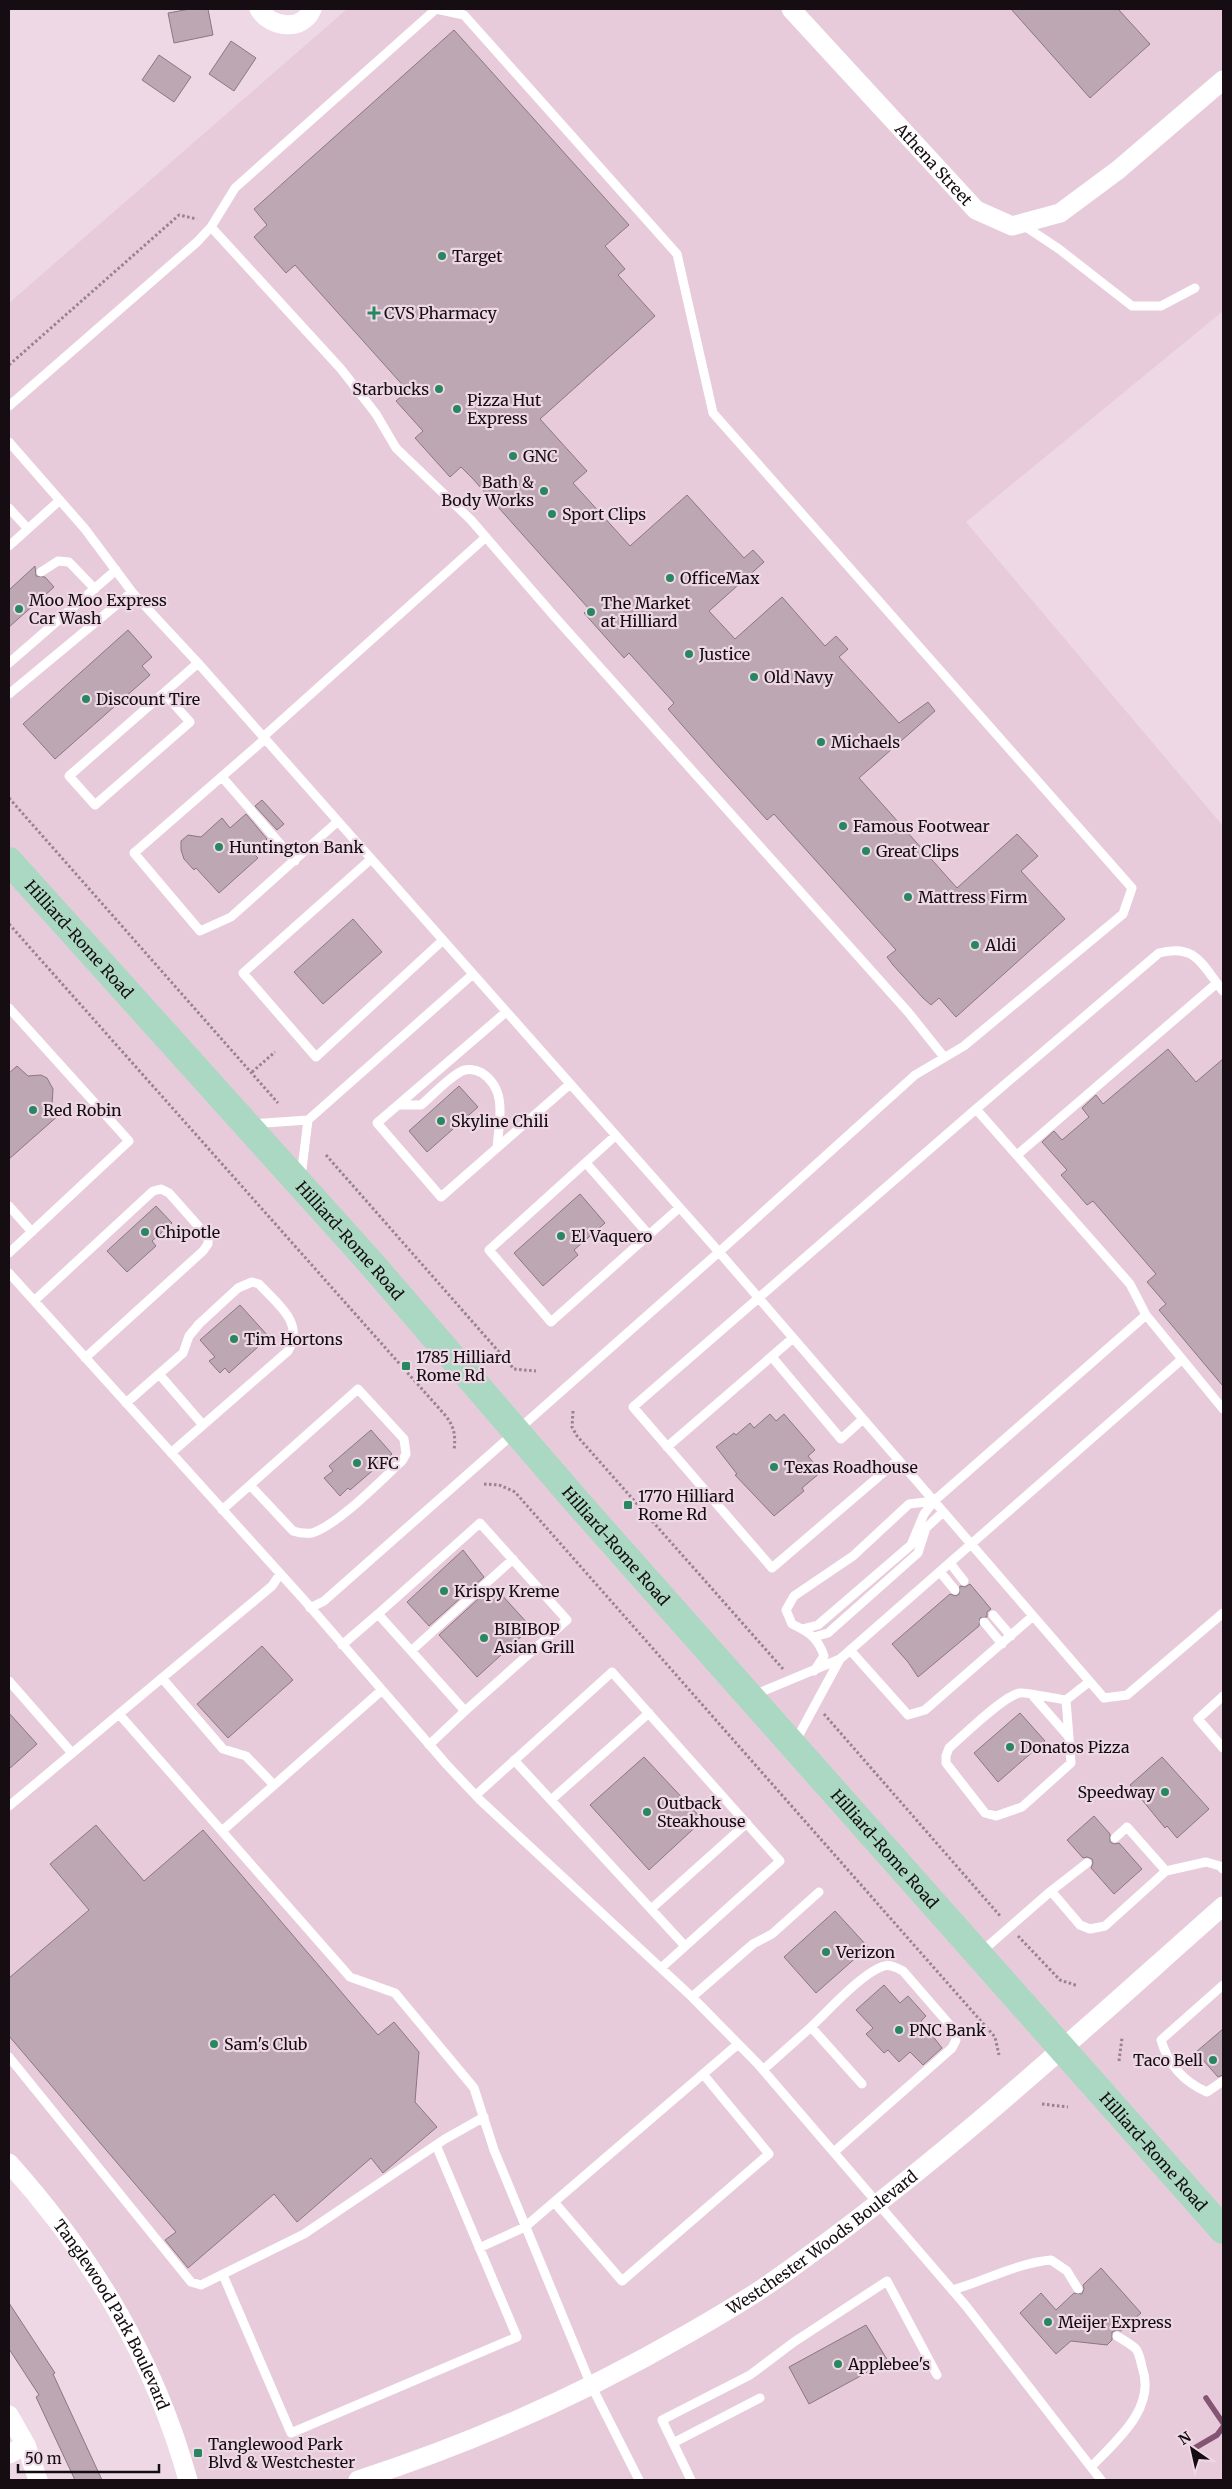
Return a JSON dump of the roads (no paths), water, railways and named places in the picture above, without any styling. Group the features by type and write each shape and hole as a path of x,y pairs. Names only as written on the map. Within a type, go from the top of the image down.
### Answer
{"main road":[{"name":"Hilliard-Rome Road","path":"9,861 300,1185 792,1746 1223,2230"}],"street":[{"path":"259,9 270,21 284,26 299,23 312,9"},
{"name":"Athena Street","path":"791,9 976,210 1012,226 1060,213 1118,170 1223,80"},
{"name":"Westchester Woods Boulevard","path":"358,2480 470,2439 591,2385 653,2354 765,2287 876,2204 993,2110 1223,1906"},
{"name":"Tanglewood Park Boulevard","path":"9,2163 61,2226 100,2279 118,2310 155,2384 177,2440 188,2480"},
{"path":"9,2415 26,2445 38,2480"},
{"path":"9,2454 26,2445"}],"lane":[{"path":"9,406 197,242 211,227 235,188 436,9 464,15 677,254 713,413 1132,888 1122,914 964,1046 915,1075 719,1252 324,1600 310,1608"},
{"path":"1020,224 1059,249 1132,306 1161,306 1195,288"},
{"path":"211,227 340,369 376,414 396,448 486,536 908,1012 944,1057"},
{"path":"10,444 86,529 132,592 198,663 719,1252 1104,1698 1126,1694 1223,1613"},
{"path":"9,546 60,500"},
{"path":"9,508 28,529"},
{"path":"338,822 231,917 200,931 134,853 222,776 486,536"},
{"path":"41,572 58,561 69,562 95,589"},
{"path":"9,663 116,570"},
{"path":"9,694 132,592"},
{"path":"164,693 190,722 95,805 70,776 164,693 198,663"},
{"path":"222,776 294,860"},
{"path":"370,859 243,973 316,1057 443,940"},
{"path":"898,1460 772,1568 633,1407 976,1108 1158,953 1176,948 1194,955 1220,987 1017,1155"},
{"path":"245,1124 308,1120 474,974"},
{"path":"9,1008 129,1141 9,1253"},
{"path":"506,1012 378,1123 441,1196 570,1084"},
{"path":"399,1105 421,1105 460,1072 470,1069 479,1071 489,1078 500,1097 497,1148"},
{"path":"976,1108 1130,1284 1146,1315 1223,1409"},
{"path":"300,1185 308,1120"},
{"path":"615,1136 489,1250 551,1322 679,1208"},
{"path":"586,1163 650,1235"},
{"path":"34,1301 153,1191 161,1189 169,1193 208,1237 208,1244 203,1251 85,1358"},
{"path":"9,1206 32,1232"},
{"path":"9,1273 280,1574 429,1745 476,1795 692,1997 763,2070 876,2204 952,2290 1101,2480"},
{"path":"126,1404 184,1352 189,1336 199,1324 238,1288 252,1282 259,1284 290,1319 295,1329 294,1341 288,1351 171,1453"},
{"path":"802,1629 818,1626 910,1545 924,1514 934,1501 1146,1315"},
{"path":"667,1447 793,1338"},
{"path":"772,1357 841,1439 863,1419"},
{"path":"750,1697 840,1659 1181,1360"},
{"path":"159,1374 203,1425"},
{"path":"222,1510 250,1485 358,1389 404,1439 406,1454 402,1461 328,1526 311,1533 302,1534 293,1531 250,1485"},
{"path":"814,1671 824,1656 819,1642 814,1637 792,1624 786,1610 794,1596 853,1556 910,1504 934,1501"},
{"path":"814,1637 828,1633 918,1552 926,1528 943,1512"},
{"path":"342,1645 480,1523 567,1620 429,1745"},
{"path":"411,1651 513,1559"},
{"path":"950,1563 964,1581"},
{"path":"940,1572 955,1590"},
{"path":"9,1806 272,1586 280,1574"},
{"path":"378,1614 465,1711"},
{"path":"993,1615 1011,1636"},
{"path":"850,1650 908,1715 926,1710 1033,1616"},
{"path":"984,1622 1002,1644"},
{"path":"792,1746 840,1659"},
{"path":"476,1795 612,1672 780,1861 661,1968"},
{"path":"162,1678 223,1749 246,1756 274,1785"},
{"path":"9,1681 72,1753"},
{"path":"1066,1700 1071,1763 1022,1807 996,1816 985,1813 950,1771 946,1763 946,1756 950,1748 1004,1700 1022,1692 1033,1696 1066,1700 1090,1682"},
{"path":"222,1831 382,1690"},
{"path":"1033,1696 1069,1737"},
{"path":"1223,1696 1198,1719 1223,1748"},
{"path":"551,1800 648,1712"},
{"path":"119,1714 350,1977 395,1993 474,2088 494,2150 591,2385 639,2480"},
{"path":"514,1760 685,1946"},
{"path":"650,1909 746,1823"},
{"path":"1115,1838 1128,1827 1166,1870"},
{"path":"1051,1891 1080,1925 1090,1930 1105,1926 1166,1870 1206,1862 1220,1866 1223,1869"},
{"path":"978,1955 1051,1891 1087,1863"},
{"path":"692,1997 753,1944 772,1934 819,1892"},
{"path":"763,2070 864,1978 885,1965 894,1966 903,1971 955,2031 956,2040 952,2048 834,2152"},
{"path":"1223,1985 1160,2040 1166,2056 1191,2085 1207,2092 1223,2081"},
{"path":"811,2027 862,2084"},
{"path":"479,2248 525,2227 738,2044"},
{"path":"9,2057 191,2282 202,2285 304,2234 436,2146 484,2117"},
{"path":"554,2202 622,2281 769,2154 703,2074"},
{"path":"223,2275 291,2433 517,2337 436,2146"},
{"path":"952,2290 979,2282 1030,2262 1050,2260 1067,2271 1078,2289"},
{"path":"691,2480 662,2420 750,2375 794,2342 887,2281 937,2375"},
{"path":"1091,2467 1131,2424 1140,2408 1145,2393 1144,2372 1136,2350 1117,2336"},
{"path":"673,2443 760,2398"}],"waterway":[{"path":"1206,2398 1223,2423"},
{"path":"1193,2449 1217,2435 1223,2427"}],"place":[{"name":"Target","path":"442,256"},
{"name":"CVS Pharmacy","path":"374,313"},
{"name":"Starbucks","path":"439,389"},
{"name":"Pizza Hut Express","path":"457,409"},
{"name":"GNC","path":"513,456"},
{"name":"Bath & Body Works","path":"544,491"},
{"name":"Sport Clips","path":"552,514"},
{"name":"OfficeMax","path":"670,578"},
{"name":"Moo Moo Express Car Wash","path":"19,609"},
{"name":"The Market at Hilliard","path":"591,612"},
{"name":"Justice","path":"689,654"},
{"name":"Old Navy","path":"754,677"},
{"name":"Discount Tire","path":"86,699"},
{"name":"Michaels","path":"821,742"},
{"name":"Famous Footwear","path":"843,826"},
{"name":"Huntington Bank","path":"219,847"},
{"name":"Great Clips","path":"866,851"},
{"name":"Mattress Firm","path":"908,897"},
{"name":"Aldi","path":"975,945"},
{"name":"Red Robin","path":"33,1110"},
{"name":"Skyline Chili","path":"441,1121"},
{"name":"Chipotle","path":"145,1232"},
{"name":"El Vaquero","path":"561,1236"},
{"name":"Tim Hortons","path":"234,1339"},
{"name":"1785 Hilliard Rome Rd","path":"406,1366"},
{"name":"KFC","path":"357,1463"},
{"name":"Texas Roadhouse","path":"774,1467"},
{"name":"1770 Hilliard Rome Rd","path":"628,1505"},
{"name":"Krispy Kreme","path":"444,1591"},
{"name":"BIBIBOP Asian Grill","path":"484,1638"},
{"name":"Donatos Pizza","path":"1010,1747"},
{"name":"Speedway","path":"1165,1792"},
{"name":"Outback Steakhouse","path":"647,1812"},
{"name":"Verizon","path":"826,1952"},
{"name":"PNC Bank","path":"899,2030"},
{"name":"Sam's Club","path":"214,2044"},
{"name":"Taco Bell","path":"1213,2060"},
{"name":"Meijer Express","path":"1048,2322"},
{"name":"Applebee's","path":"838,2364"},
{"name":"Tanglewood Park Blvd & Westchester","path":"198,2453"}]}
